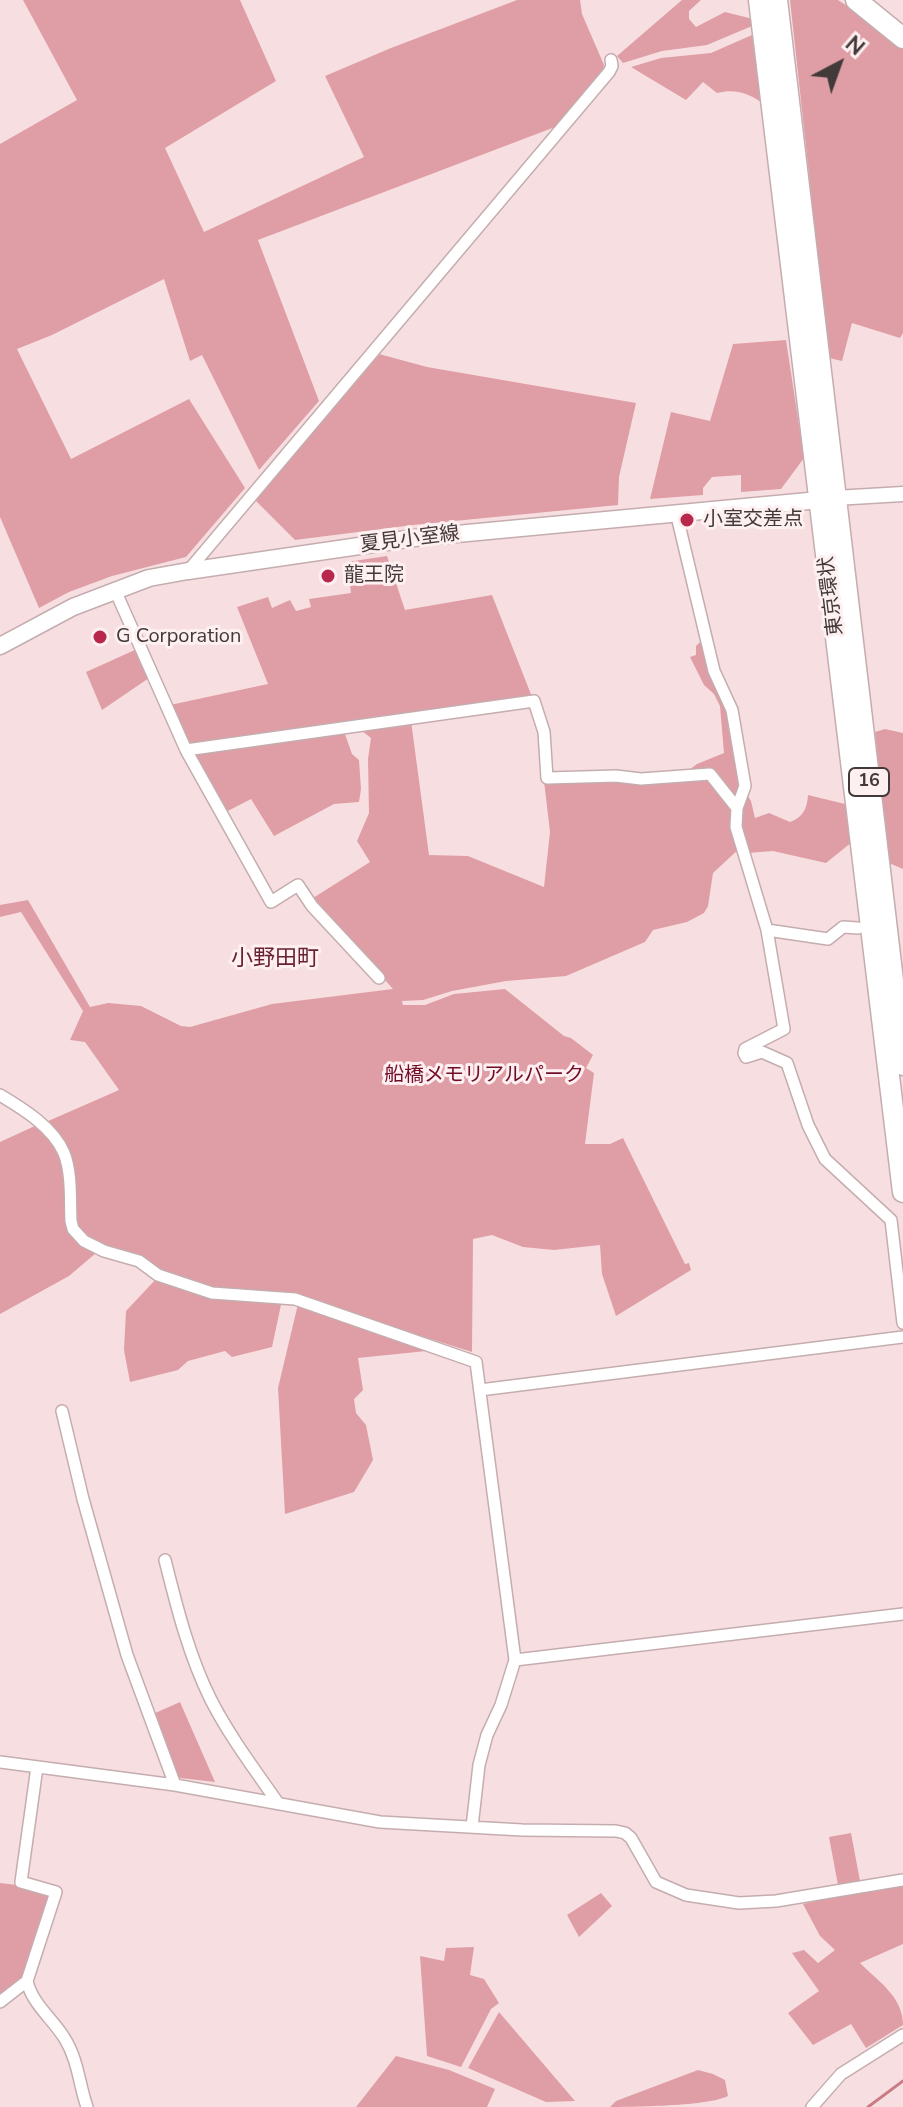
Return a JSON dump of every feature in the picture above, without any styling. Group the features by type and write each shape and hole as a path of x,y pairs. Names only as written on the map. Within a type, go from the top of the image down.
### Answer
{"highway":[{"name":"東京環状","path":"759,0 903,1065"},
{"name":"東京環状","path":"778,0 903,1192"},
{"path":"856,0 903,38"}],"main road":[{"name":"夏見小室線","path":"0,646 73,607 115,590 149,578 188,571 414,538 828,499"}],"street":[{"path":"188,571 609,72 611,60"},
{"path":"828,499 903,494"},
{"path":"676,512 714,671 732,710 745,786 737,808 737,834 767,930 784,1029 745,1049 744,1053 746,1057 762,1052 787,1063 808,1125 825,1159 891,1220 903,1323"},
{"path":"115,590 186,750 271,902 298,885 312,906 379,978"},
{"path":"186,750 534,701 544,732 547,778 616,776 641,779 710,774 737,808"},
{"path":"767,930 828,939 843,927 858,928"},
{"path":"0,1095 39,1123 64,1153 71,1221 73,1229 84,1241 104,1251 139,1261 158,1275 212,1293 295,1299 476,1362 515,1660 483,1750 472,1827"},
{"path":"480,1390 903,1337"},
{"path":"62,1411 127,1655 175,1785"},
{"path":"165,1560 179,1613 212,1701 278,1803"},
{"path":"515,1660 903,1614"},
{"path":"0,1762 175,1785 380,1822 625,1833 631,1838 650,1874 664,1887 686,1895 739,1903 776,1901 903,1880"},
{"path":"37,1767 21,1882 56,1892 27,1981 29,1993 64,2037 74,2056 87,2107"},
{"path":"871,1884 903,1871"},
{"path":"0,2002 27,1981"},
{"path":"812,2107 841,2074 903,2035"}],"green space":[{"path":"23,0 240,0 276,81 165,148 204,232 364,157 325,76 391,48 517,0 580,0 582,14 604,65 603,71 555,127 258,240 319,401 259,470 202,355 190,361 164,279 52,335 17,349 71,459 189,399 245,488 186,557 112,576 69,592 39,608 0,517 0,144 77,100"},
{"path":"682,0 701,0 689,11 689,19 696,27 725,12 753,19 752,26 707,45 662,51 623,63 617,56"},
{"path":"790,0 838,0 903,43 903,333 900,338 852,323 842,361 829,358"},
{"path":"752,35 761,102 740,92 717,93 703,82 686,100 631,67 661,58 711,53"},
{"path":"786,340 804,458 781,489 741,492 741,475 712,477 703,488 703,495 650,499 671,412 710,421 733,344"},
{"path":"379,354 427,367 636,403 619,477 618,505 295,540 255,500"},
{"path":"387,556 405,610 492,595 532,697 341,723 352,754 359,760 359,802 334,804 274,836 251,799 224,813 170,705 268,684 237,607 268,597 272,608 290,600 296,611 311,607 309,599 351,593 347,562"},
{"path":"703,639 730,714 742,784 737,804 711,771 685,773 697,764 724,753 720,706 714,694 704,685 690,657 696,655 696,646"},
{"path":"137,649 149,678 102,710 86,672"},
{"name":"船橋メモリアルパーク","path":"411,721 429,855 468,856 544,887 550,832 544,781 707,778 734,810 740,848 713,873 704,913 687,922 653,930 645,942 566,976 506,981 423,1000 402,1001 403,1005 425,1005 454,994 505,989 593,1055 586,1068 594,1073 585,1144 610,1144 623,1138 685,1264 689,1263 691,1270 616,1316 602,1274 600,1245 554,1250 523,1247 492,1235 473,1239 472,1352 284,1293 213,1290 160,1272 139,1257 87,1238 77,1227 73,1177 46,1122 119,1090 85,1042 70,1040 83,1011 21,912 0,917 0,905 28,900 90,1007 108,1003 141,1006 181,1026 190,1027 272,1004 393,989 313,898 370,862 357,841 369,813 368,759 371,738 357,727"},
{"path":"885,729 903,733 903,869 889,863 875,732"},
{"path":"746,793 755,818 769,813 790,822 804,812 808,795 845,804 852,842 826,863 773,851 748,853 738,824"},
{"path":"37,1125 56,1144 65,1170 68,1224 96,1253 69,1276 0,1314 0,1142"},
{"path":"157,1278 282,1300 272,1347 232,1357 225,1351 188,1361 178,1370 130,1382 124,1350 126,1311"},
{"path":"298,1304 436,1350 358,1358 363,1390 354,1399 356,1413 366,1425 373,1460 354,1492 285,1514 278,1388"},
{"path":"180,1702 215,1782 180,1778 175,1774 153,1714"},
{"path":"851,1833 860,1881 838,1885 829,1837"},
{"path":"0,1883 52,1895 20,1981 0,1997"},
{"path":"903,1884 903,1944 860,1963 894,1998 903,2025 866,2048 851,2024 813,2045 788,2013 819,1991 792,1953 804,1950 818,1963 835,1950 820,1936 803,1904"},
{"path":"601,1893 612,1906 579,1937 567,1915"},
{"path":"474,1947 470,1975 484,1979 499,2003 491,2009 461,2067 427,2056 420,1956 444,1961 446,1948"},
{"path":"499,2012 575,2101 546,2102 468,2068"},
{"path":"396,2056 449,2070 495,2089 487,2107 356,2107"},
{"path":"698,2070 725,2080 728,2096 684,2104 610,2107 616,2101"}],"waterway":[{"path":"868,2107 903,2081"}],"place":[{"name":"小室交差点","path":"687,520"},
{"name":"龍王院","path":"328,576"},
{"name":"G Corporation","path":"100,637"}],"district":[{"name":"小野田町","path":"275,960"}]}
